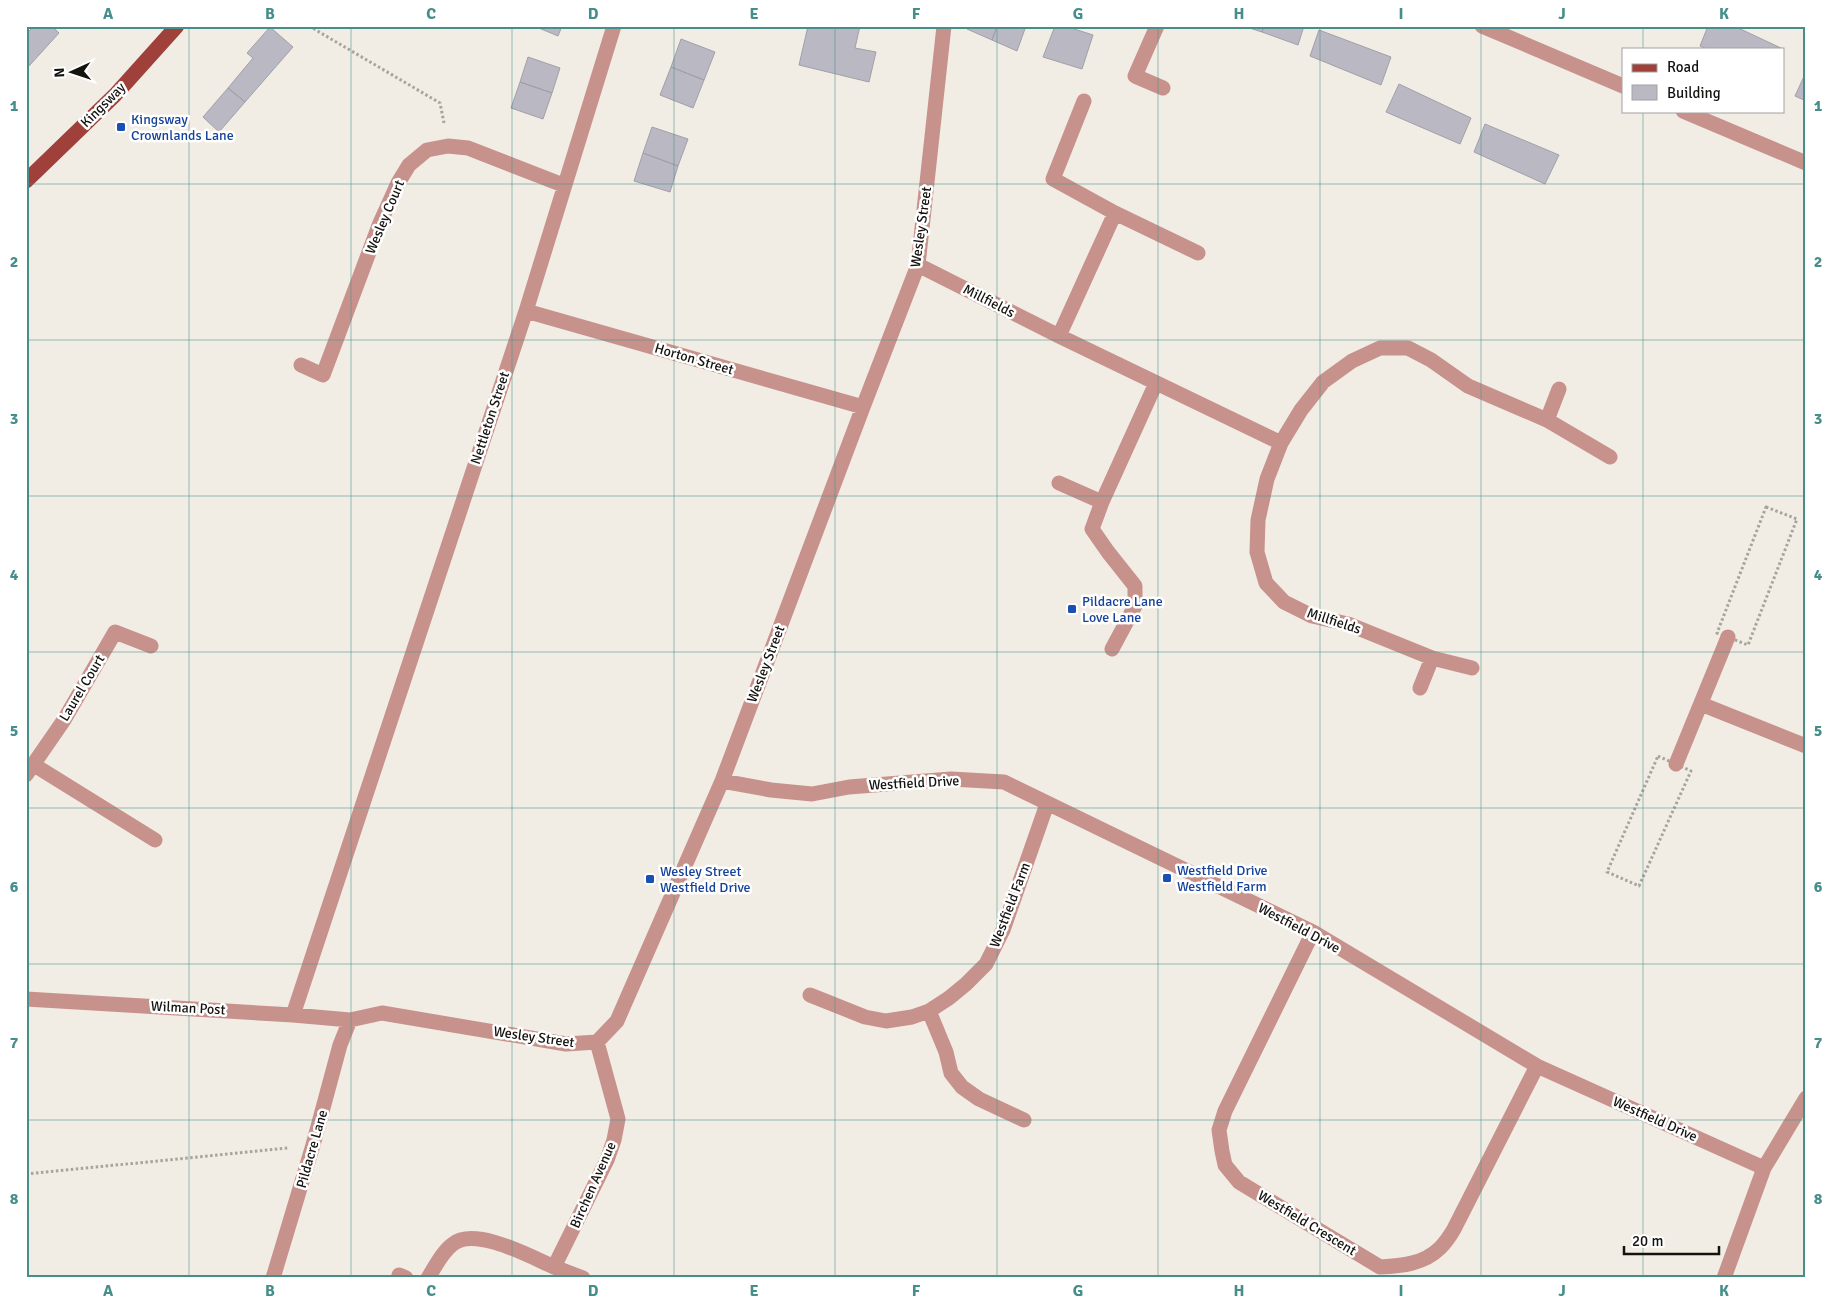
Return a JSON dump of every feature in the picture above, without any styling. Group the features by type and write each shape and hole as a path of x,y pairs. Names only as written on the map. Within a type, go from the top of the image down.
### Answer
{"main road":[{"name":"Kingsway","path":"26,181 114,95 177,26"}],"street":[{"name":"Nettleton Street","path":"293,1015 526,311 614,26"},
{"name":"Wesley Street","path":"350,1020 382,1013 566,1044 597,1042 617,1021 722,781 918,265 944,26"},
{"path":"1157,26 1135,76 1163,88"},
{"path":"1482,26 1622,86"},
{"path":"1084,101 1053,179 1198,253"},
{"path":"1685,112 1806,163"},
{"name":"Wesley Court","path":"301,365 323,375 380,223 398,183 409,165 427,150 448,146 468,148 564,186"},
{"path":"1059,336 1115,212"},
{"name":"Millfields","path":"918,265 1059,336 1281,443"},
{"name":"Horton Street","path":"526,311 863,407"},
{"name":"Millfields","path":"1472,668 1432,658 1348,624 1312,616 1284,602 1266,582 1257,552 1258,520 1267,479 1281,443 1301,410 1323,382 1352,361 1380,348 1408,348 1430,360 1468,386 1548,420 1610,457"},
{"path":"1112,648 1135,606 1135,586 1092,528 1156,383"},
{"path":"1548,420 1558,389"},
{"path":"1059,483 1102,502"},
{"name":"Laurel Court","path":"30,770 64,720 115,632 151,646"},
{"path":"1676,764 1728,637"},
{"path":"1420,688 1432,658"},
{"path":"1701,704 1806,746"},
{"path":"30,770 155,840"},
{"name":"Westfield Drive","path":"722,781 771,790 812,794 848,788 951,779 1004,782 1313,932 1537,1066 1764,1168"},
{"name":"Westfield Farm","path":"810,995 865,1018 886,1021 912,1017 929,1011 966,984 986,964 1003,930 1048,804"},
{"name":"Westfield Crescent","path":"1313,932 1225,1111 1219,1130 1225,1165 1239,1182 1380,1267 1401,1266 1421,1260 1439,1249 1454,1229 1537,1066"},
{"name":"Wilman Post","path":"26,999 350,1020"},
{"path":"929,1011 946,1052 952,1073 962,1087 979,1099 1024,1120"},
{"name":"Pildacre Lane","path":"273,1278 313,1145 340,1045 350,1020"},
{"name":"Birchen Avenue","path":"554,1266 607,1160 614,1140 618,1119 597,1042"},
{"path":"1724,1278 1764,1168 1806,1098"},
{"path":"428,1278 454,1243 470,1238 489,1240 583,1278"}],"path":[{"path":"309,26 440,103 448,146"},
{"path":"1766,507 1797,519 1748,645 1728,637 1717,633 1766,507"},
{"path":"1658,756 1676,764 1691,770 1639,886 1606,872 1658,756"},
{"path":"26,1174 313,1145"}],"building":[{"path":"34,26 52,26 59,33 29,66 26,63 26,34"},
{"path":"534,26 562,26 558,36"},
{"path":"808,26 860,26 855,48 876,52 869,82 799,65"},
{"path":"968,26 997,26 992,40 967,29"},
{"path":"997,26 1026,26 1017,51 992,40"},
{"path":"1055,26 1065,26 1093,35 1082,69 1043,57"},
{"path":"1243,26 1264,26 1262,32"},
{"path":"1264,26 1304,26 1298,45 1262,32"},
{"path":"1708,26 1734,26 1781,48 1705,48 1700,46"},
{"path":"270,27 293,47 245,102 228,88 253,58 247,53"},
{"path":"1319,30 1391,57 1381,85 1310,56"},
{"path":"681,39 715,52 704,80 671,67"},
{"path":"528,57 560,68 552,93 520,82"},
{"path":"671,67 704,80 693,108 660,95"},
{"path":"1806,72 1806,101 1795,96"},
{"path":"520,82 552,93 543,119 511,108"},
{"path":"1399,84 1471,118 1460,144 1386,112"},
{"path":"228,88 245,102 219,132 203,117"},
{"path":"1485,124 1559,155 1545,184 1474,152"},
{"path":"652,127 688,139 678,166 643,153"},
{"path":"643,153 678,166 670,192 634,181"}],"place":[{"name":"Kingsway Crownlands Lane","path":"121,127"},
{"name":"Pildacre Lane Love Lane","path":"1072,609"},
{"name":"Westfield Drive Westfield Farm","path":"1167,878"},
{"name":"Wesley Street Westfield Drive","path":"650,879"}]}
